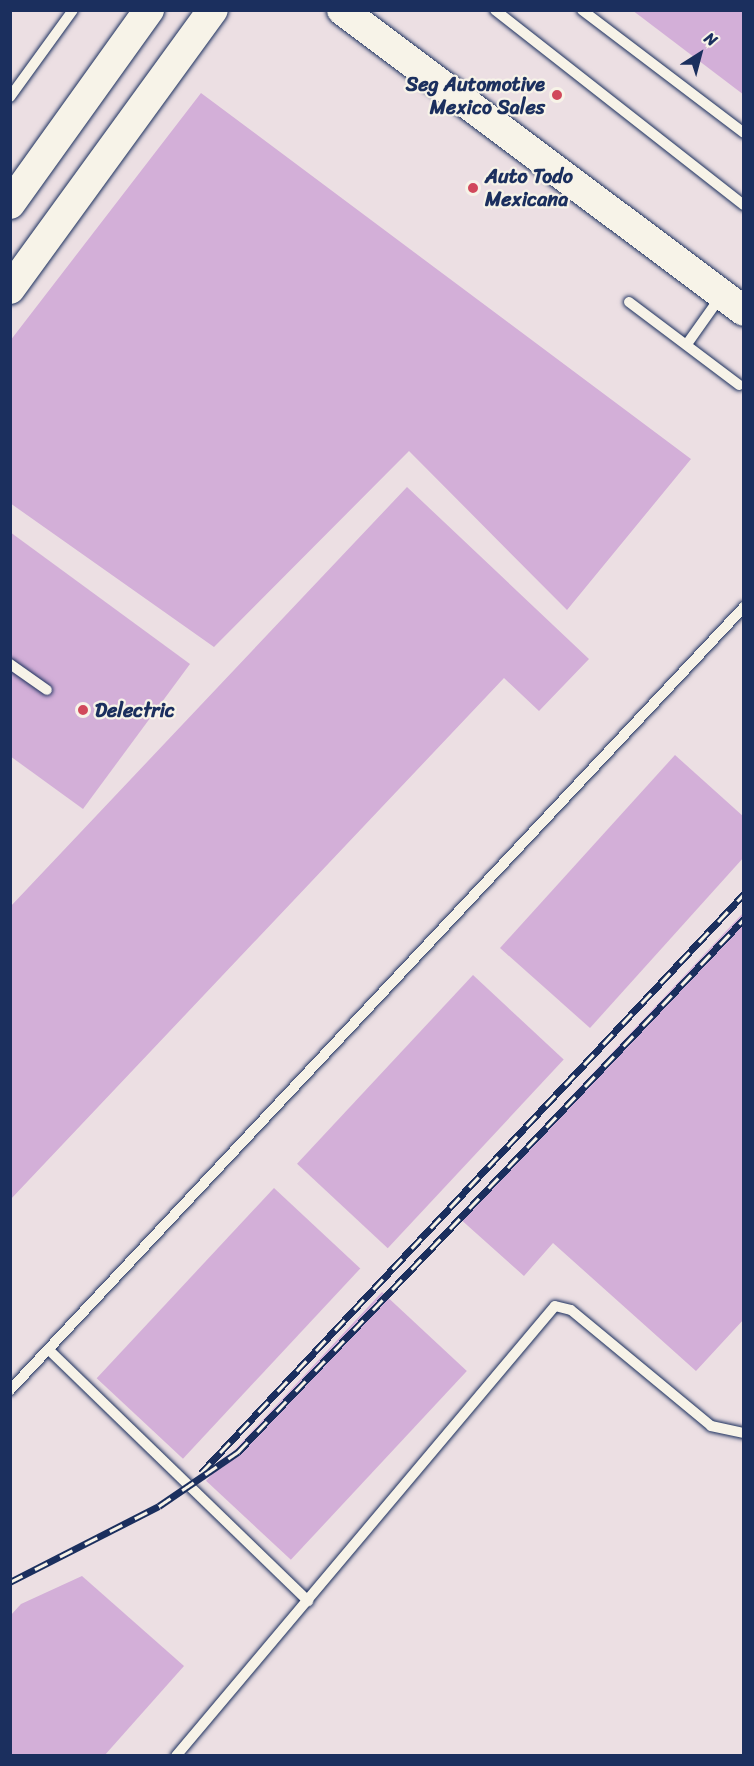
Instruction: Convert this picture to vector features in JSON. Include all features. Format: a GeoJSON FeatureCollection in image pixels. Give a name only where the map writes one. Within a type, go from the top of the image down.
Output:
{"type":"FeatureCollection","features":[{"type":"Feature","properties":{"kind":"main road"},"geometry":{"type":"LineString","coordinates":[[10,204],[149,10]]}},
{"type":"Feature","properties":{"kind":"main road"},"geometry":{"type":"LineString","coordinates":[[10,289],[213,10]]}},
{"type":"Feature","properties":{"kind":"main road"},"geometry":{"type":"LineString","coordinates":[[342,10],[733,304]]}},
{"type":"Feature","properties":{"kind":"lane"},"geometry":{"type":"LineString","coordinates":[[10,96],[73,10]]}},
{"type":"Feature","properties":{"kind":"lane"},"geometry":{"type":"LineString","coordinates":[[495,10],[744,205]]}},
{"type":"Feature","properties":{"kind":"lane"},"geometry":{"type":"LineString","coordinates":[[582,10],[744,133]]}},
{"type":"Feature","properties":{"kind":"lane"},"geometry":{"type":"LineString","coordinates":[[629,302],[739,385]]}},
{"type":"Feature","properties":{"kind":"lane"},"geometry":{"type":"LineString","coordinates":[[687,344],[733,304]]}},
{"type":"Feature","properties":{"kind":"lane"},"geometry":{"type":"LineString","coordinates":[[10,1390],[744,607]]}},
{"type":"Feature","properties":{"kind":"lane"},"geometry":{"type":"LineString","coordinates":[[10,664],[47,690]]}},
{"type":"Feature","properties":{"kind":"lane"},"geometry":{"type":"LineString","coordinates":[[176,1755],[308,1601],[546,1313],[558,1305],[571,1310],[711,1426],[744,1433]]}},
{"type":"Feature","properties":{"kind":"lane"},"geometry":{"type":"LineString","coordinates":[[49,1350],[308,1601]]}},
{"type":"Feature","properties":{"kind":"shaded area"},"geometry":{"type":"Polygon","coordinates":[[[11,11],[743,11],[743,1755],[11,1755],[11,11]]]}},
{"type":"Feature","properties":{"kind":"building"},"geometry":{"type":"Polygon","coordinates":[[[632,10],[744,10],[744,95],[632,10]]]}},
{"type":"Feature","properties":{"kind":"building"},"geometry":{"type":"Polygon","coordinates":[[[201,93],[691,459],[567,610],[409,451],[214,647],[10,503],[10,341],[201,93]]]}},
{"type":"Feature","properties":{"kind":"building"},"geometry":{"type":"Polygon","coordinates":[[[407,487],[589,659],[539,711],[504,678],[10,1200],[10,907],[407,487]]]}},
{"type":"Feature","properties":{"kind":"building","name":"Delectric"},"geometry":{"type":"Polygon","coordinates":[[[10,532],[190,664],[83,809],[10,756],[10,532]]]}},
{"type":"Feature","properties":{"kind":"building"},"geometry":{"type":"Polygon","coordinates":[[[675,755],[744,817],[744,857],[590,1028],[500,948],[675,755]]]}},
{"type":"Feature","properties":{"kind":"building"},"geometry":{"type":"Polygon","coordinates":[[[744,912],[744,1319],[696,1371],[553,1243],[524,1276],[458,1217],[744,912]]]}},
{"type":"Feature","properties":{"kind":"building"},"geometry":{"type":"Polygon","coordinates":[[[473,975],[564,1060],[388,1248],[297,1164],[473,975]]]}},
{"type":"Feature","properties":{"kind":"building"},"geometry":{"type":"Polygon","coordinates":[[[274,1188],[360,1268],[183,1459],[97,1378],[274,1188]]]}},
{"type":"Feature","properties":{"kind":"building"},"geometry":{"type":"Polygon","coordinates":[[[382,1292],[467,1371],[291,1560],[206,1481],[382,1292]]]}},
{"type":"Feature","properties":{"kind":"building"},"geometry":{"type":"Polygon","coordinates":[[[82,1576],[184,1666],[104,1756],[10,1756],[10,1616],[21,1604],[82,1576]]]}},
{"type":"Feature","properties":{"kind":"railway"},"geometry":{"type":"LineString","coordinates":[[201,1473],[744,894]]}},
{"type":"Feature","properties":{"kind":"railway"},"geometry":{"type":"LineString","coordinates":[[10,1582],[159,1506],[238,1452],[744,919]]}},
{"type":"Feature","properties":{"kind":"place","name":"Seg Automotive Mexico Sales"},"geometry":{"type":"Point","coordinates":[557,95]}},
{"type":"Feature","properties":{"kind":"place","name":"Auto Todo Mexicana"},"geometry":{"type":"Point","coordinates":[473,188]}},
{"type":"Feature","properties":{"kind":"place","name":"Delectric"},"geometry":{"type":"Point","coordinates":[83,710]}}]}
